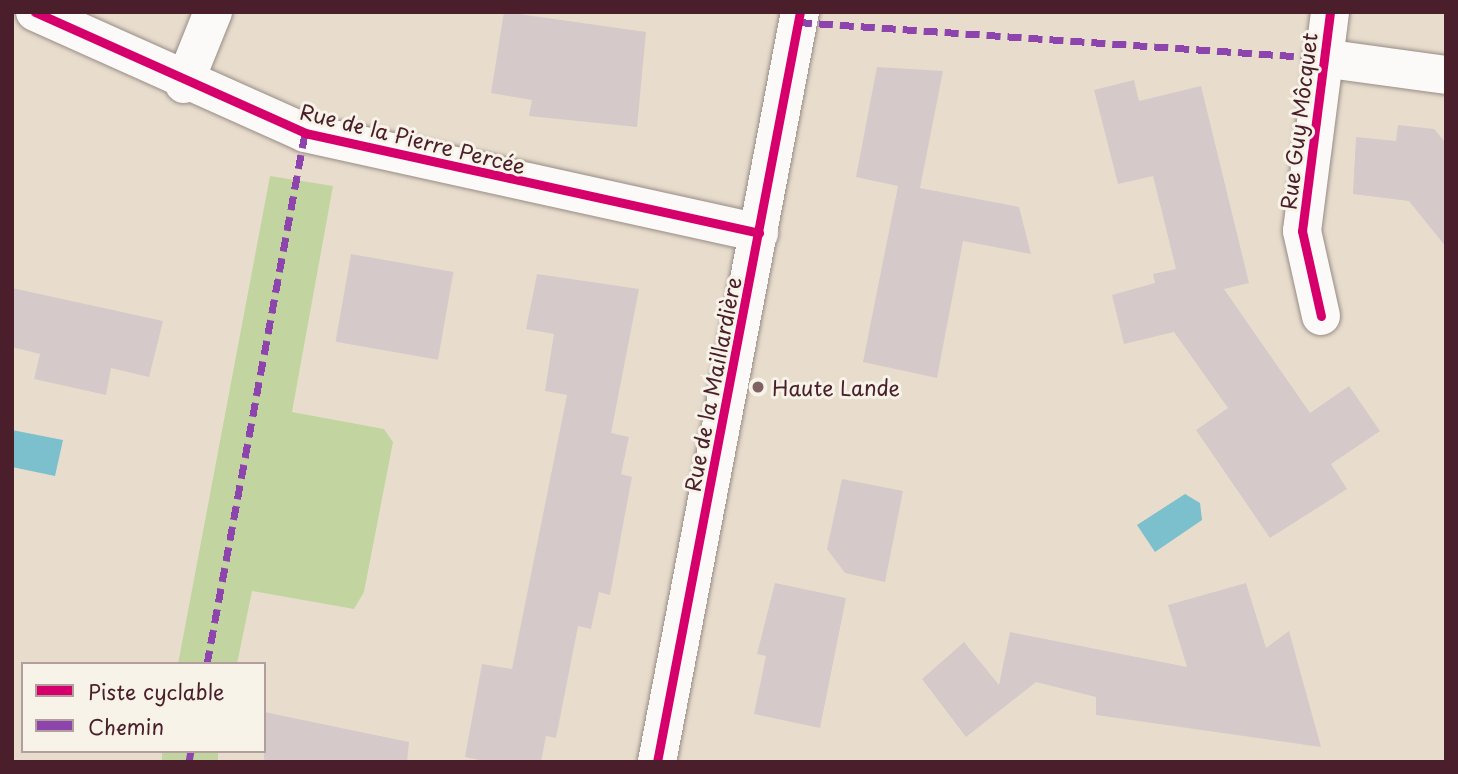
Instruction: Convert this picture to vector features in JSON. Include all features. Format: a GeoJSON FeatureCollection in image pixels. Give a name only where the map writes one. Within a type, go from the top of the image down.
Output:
{"type":"FeatureCollection","features":[{"type":"Feature","properties":{"kind":"street","name":"Rue de la Pierre Percée"},"geometry":{"type":"LineString","coordinates":[[35,12],[184,84],[305,133],[760,233]]}},
{"type":"Feature","properties":{"kind":"street"},"geometry":{"type":"LineString","coordinates":[[184,84],[212,12]]}},
{"type":"Feature","properties":{"kind":"street","name":"Rue de la Maillardière"},"geometry":{"type":"LineString","coordinates":[[657,762],[800,12]]}},
{"type":"Feature","properties":{"kind":"street","name":"Rue Guy Môcquet"},"geometry":{"type":"LineString","coordinates":[[1321,316],[1302,231],[1322,58],[1330,12]]}},
{"type":"Feature","properties":{"kind":"street"},"geometry":{"type":"LineString","coordinates":[[1322,58],[1446,75]]}},
{"type":"Feature","properties":{"kind":"green space"},"geometry":{"type":"Polygon","coordinates":[[[270,176],[333,186],[292,412],[384,429],[393,442],[364,592],[354,609],[252,591],[237,662],[178,662],[270,176]]]}},
{"type":"Feature","properties":{"kind":"green space"},"geometry":{"type":"Polygon","coordinates":[[[162,753],[218,753],[218,762],[162,762],[162,753]]]}},
{"type":"Feature","properties":{"kind":"water"},"geometry":{"type":"Polygon","coordinates":[[[12,430],[63,440],[55,476],[12,467],[12,430]]]}},
{"type":"Feature","properties":{"kind":"water"},"geometry":{"type":"Polygon","coordinates":[[[1185,494],[1200,503],[1202,520],[1155,552],[1137,525],[1185,494]]]}},
{"type":"Feature","properties":{"kind":"building"},"geometry":{"type":"Polygon","coordinates":[[[504,12],[646,32],[637,127],[529,116],[532,100],[491,93],[504,12]]]}},
{"type":"Feature","properties":{"kind":"building"},"geometry":{"type":"Polygon","coordinates":[[[877,67],[943,71],[920,188],[1019,207],[1031,254],[963,241],[937,378],[863,362],[898,186],[856,177],[877,67]]]}},
{"type":"Feature","properties":{"kind":"building"},"geometry":{"type":"Polygon","coordinates":[[[1134,80],[1139,101],[1201,86],[1249,283],[1224,289],[1310,413],[1349,386],[1380,431],[1331,464],[1347,489],[1270,538],[1196,430],[1228,408],[1174,332],[1124,344],[1112,295],[1155,283],[1153,274],[1176,269],[1153,176],[1118,184],[1094,90],[1134,80]]]}},
{"type":"Feature","properties":{"kind":"building"},"geometry":{"type":"Polygon","coordinates":[[[1398,125],[1434,129],[1446,143],[1446,247],[1409,201],[1353,194],[1356,137],[1396,141],[1398,125]]]}},
{"type":"Feature","properties":{"kind":"building"},"geometry":{"type":"Polygon","coordinates":[[[351,254],[453,272],[438,360],[336,342],[351,254]]]}},
{"type":"Feature","properties":{"kind":"building"},"geometry":{"type":"Polygon","coordinates":[[[537,274],[639,289],[611,433],[629,437],[621,474],[632,477],[610,595],[599,592],[591,629],[578,626],[556,738],[546,736],[541,762],[489,762],[465,757],[482,664],[512,669],[567,395],[545,391],[554,334],[526,329],[537,274]]]}},
{"type":"Feature","properties":{"kind":"building"},"geometry":{"type":"Polygon","coordinates":[[[12,288],[163,321],[149,377],[111,368],[106,395],[34,379],[40,354],[12,347],[12,288]]]}},
{"type":"Feature","properties":{"kind":"building"},"geometry":{"type":"Polygon","coordinates":[[[842,479],[903,491],[885,582],[845,573],[827,549],[842,479]]]}},
{"type":"Feature","properties":{"kind":"building"},"geometry":{"type":"Polygon","coordinates":[[[775,583],[846,598],[820,728],[754,714],[766,656],[757,654],[775,583]]]}},
{"type":"Feature","properties":{"kind":"building"},"geometry":{"type":"Polygon","coordinates":[[[1246,583],[1266,648],[1289,631],[1321,747],[1096,715],[1096,697],[1036,682],[966,737],[922,679],[964,642],[999,685],[1010,632],[1187,667],[1168,605],[1246,583]]]}},
{"type":"Feature","properties":{"kind":"building"},"geometry":{"type":"Polygon","coordinates":[[[266,712],[409,742],[407,762],[264,762],[266,712]]]}},
{"type":"Feature","properties":{"kind":"marked path"},"geometry":{"type":"LineString","coordinates":[[798,22],[1322,58]]}},
{"type":"Feature","properties":{"kind":"marked path"},"geometry":{"type":"LineString","coordinates":[[207,662],[305,133]]}},
{"type":"Feature","properties":{"kind":"marked path"},"geometry":{"type":"LineString","coordinates":[[189,762],[191,753]]}},
{"type":"Feature","properties":{"kind":"cycle path"},"geometry":{"type":"LineString","coordinates":[[35,12],[305,133],[759,233]]}},
{"type":"Feature","properties":{"kind":"cycle path"},"geometry":{"type":"LineString","coordinates":[[657,762],[800,12]]}},
{"type":"Feature","properties":{"kind":"cycle path"},"geometry":{"type":"LineString","coordinates":[[1321,316],[1302,231],[1330,12]]}},
{"type":"Feature","properties":{"kind":"place","name":"Haute Lande"},"geometry":{"type":"Point","coordinates":[758,387]}}]}
